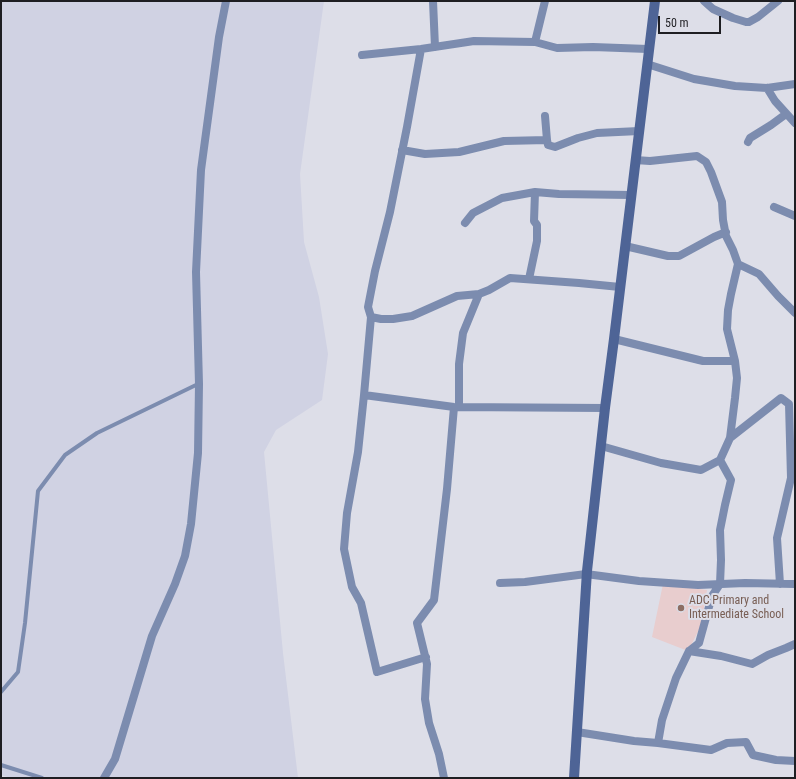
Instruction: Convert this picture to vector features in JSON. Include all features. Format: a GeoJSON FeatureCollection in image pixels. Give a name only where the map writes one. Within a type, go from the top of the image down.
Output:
{"type":"FeatureCollection","features":[{"type":"Feature","properties":{"kind":"main road"},"geometry":{"type":"LineString","coordinates":[[574,778],[586,574],[654,1]]}},
{"type":"Feature","properties":{"kind":"street"},"geometry":{"type":"LineString","coordinates":[[104,778],[114,759],[152,636],[175,584],[185,556],[191,524],[198,453],[199,384],[196,272],[201,170],[219,37],[226,1]]}},
{"type":"Feature","properties":{"kind":"street"},"geometry":{"type":"LineString","coordinates":[[433,1],[435,47]]}},
{"type":"Feature","properties":{"kind":"street"},"geometry":{"type":"LineString","coordinates":[[535,42],[545,1]]}},
{"type":"Feature","properties":{"kind":"street"},"geometry":{"type":"LineString","coordinates":[[704,1],[713,9],[746,22],[758,18],[778,1]]}},
{"type":"Feature","properties":{"kind":"street"},"geometry":{"type":"LineString","coordinates":[[362,56],[474,42],[535,42],[556,48],[593,47],[648,49]]}},
{"type":"Feature","properties":{"kind":"street"},"geometry":{"type":"LineString","coordinates":[[421,49],[390,212],[375,271],[368,307],[371,317],[364,395],[358,452],[347,514],[344,549],[352,587],[361,603],[377,672],[426,657]]}},
{"type":"Feature","properties":{"kind":"street"},"geometry":{"type":"LineString","coordinates":[[647,64],[694,80],[735,86],[767,88],[795,84]]}},
{"type":"Feature","properties":{"kind":"street"},"geometry":{"type":"LineString","coordinates":[[767,88],[775,101],[795,123]]}},
{"type":"Feature","properties":{"kind":"street"},"geometry":{"type":"LineString","coordinates":[[748,142],[750,138],[771,126],[786,114]]}},
{"type":"Feature","properties":{"kind":"street"},"geometry":{"type":"LineString","coordinates":[[545,116],[548,145],[555,147],[578,138],[597,133],[639,131]]}},
{"type":"Feature","properties":{"kind":"street"},"geometry":{"type":"LineString","coordinates":[[402,150],[425,154],[459,152],[504,141],[547,140]]}},
{"type":"Feature","properties":{"kind":"street"},"geometry":{"type":"LineString","coordinates":[[601,446],[661,463],[701,470],[720,460],[730,438],[737,378],[727,328],[728,310],[738,264],[726,236],[722,202],[706,162],[698,156],[650,161],[635,160]]}},
{"type":"Feature","properties":{"kind":"street"},"geometry":{"type":"LineString","coordinates":[[465,223],[473,213],[502,198],[535,192],[631,195]]}},
{"type":"Feature","properties":{"kind":"street"},"geometry":{"type":"LineString","coordinates":[[529,279],[537,241],[537,225],[534,221],[535,192]]}},
{"type":"Feature","properties":{"kind":"street"},"geometry":{"type":"LineString","coordinates":[[774,207],[795,216]]}},
{"type":"Feature","properties":{"kind":"street"},"geometry":{"type":"LineString","coordinates":[[625,246],[668,256],[679,256],[726,232]]}},
{"type":"Feature","properties":{"kind":"street"},"geometry":{"type":"LineString","coordinates":[[738,264],[759,274],[795,313]]}},
{"type":"Feature","properties":{"kind":"street"},"geometry":{"type":"LineString","coordinates":[[371,317],[393,319],[412,316],[457,296],[479,294],[510,278],[620,287]]}},
{"type":"Feature","properties":{"kind":"street"},"geometry":{"type":"LineString","coordinates":[[444,778],[439,754],[429,723],[425,699],[427,664],[417,623],[434,600],[457,407],[459,364],[463,333],[479,294]]}},
{"type":"Feature","properties":{"kind":"street"},"geometry":{"type":"LineString","coordinates":[[614,340],[702,361],[734,361]]}},
{"type":"Feature","properties":{"kind":"street"},"geometry":{"type":"LineString","coordinates":[[364,395],[457,407],[605,408]]}},
{"type":"Feature","properties":{"kind":"street"},"geometry":{"type":"LineString","coordinates":[[730,438],[781,398],[789,404],[791,478],[777,538],[780,584]]}},
{"type":"Feature","properties":{"kind":"street"},"geometry":{"type":"LineString","coordinates":[[658,743],[662,720],[676,678],[689,651],[699,643],[712,596],[720,584],[720,530],[732,480],[720,460]]}},
{"type":"Feature","properties":{"kind":"street"},"geometry":{"type":"LineString","coordinates":[[500,583],[525,582],[586,574],[638,581],[676,584],[795,584]]}},
{"type":"Feature","properties":{"kind":"street"},"geometry":{"type":"LineString","coordinates":[[689,651],[721,656],[752,664],[768,655],[795,644]]}},
{"type":"Feature","properties":{"kind":"street"},"geometry":{"type":"LineString","coordinates":[[576,732],[634,741],[711,750],[727,743],[746,742],[754,755],[776,760],[795,760]]}},
{"type":"Feature","properties":{"kind":"lane"},"geometry":{"type":"LineString","coordinates":[[1,692],[18,672],[25,623],[38,491],[65,455],[97,433],[199,384]]}},
{"type":"Feature","properties":{"kind":"lane"},"geometry":{"type":"LineString","coordinates":[[1,765],[42,778]]}},
{"type":"Feature","properties":{"kind":"shaded area"},"geometry":{"type":"Polygon","coordinates":[[[1,1],[324,1],[300,174],[304,242],[319,297],[328,354],[322,400],[276,430],[264,452],[283,653],[298,778],[11,778],[1,775],[1,1]]]}},
{"type":"Feature","properties":{"kind":"shaded area","name":"ADC Primary and Intermediate School"},"geometry":{"type":"Polygon","coordinates":[[[663,584],[707,590],[701,626],[688,651],[652,637],[663,584]]]}},
{"type":"Feature","properties":{"kind":"place","name":"ADC Primary and Intermediate School"},"geometry":{"type":"Point","coordinates":[681,608]}}]}
